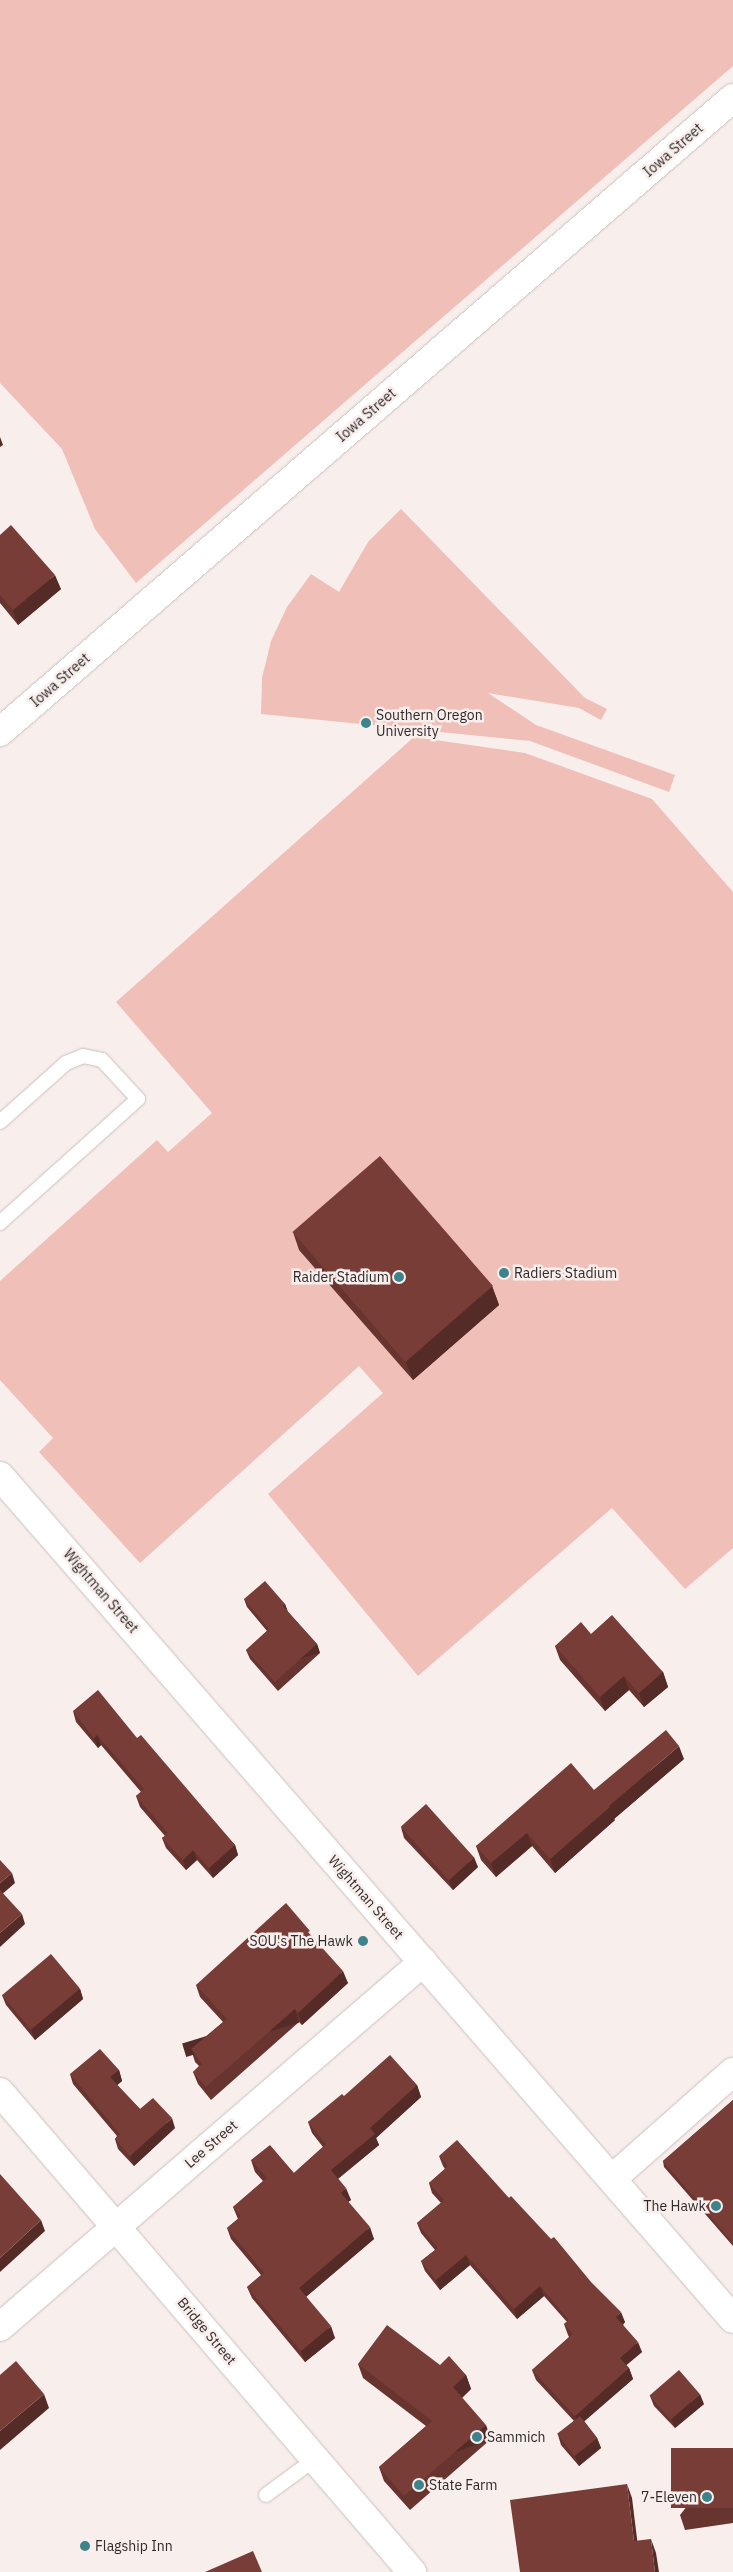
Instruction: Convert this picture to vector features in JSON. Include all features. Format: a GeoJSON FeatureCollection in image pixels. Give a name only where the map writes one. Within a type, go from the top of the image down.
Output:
{"type":"FeatureCollection","features":[{"type":"Feature","properties":{"kind":"street","name":"Iowa Street"},"geometry":{"type":"LineString","coordinates":[[0,732],[733,98]]}},
{"type":"Feature","properties":{"kind":"street","name":"Wightman Street"},"geometry":{"type":"LineString","coordinates":[[0,1476],[733,2318]]}},
{"type":"Feature","properties":{"kind":"street","name":"Lee Street"},"geometry":{"type":"LineString","coordinates":[[0,2327],[423,1962]]}},
{"type":"Feature","properties":{"kind":"street"},"geometry":{"type":"LineString","coordinates":[[613,2178],[733,2072]]}},
{"type":"Feature","properties":{"kind":"street","name":"Bridge Street"},"geometry":{"type":"LineString","coordinates":[[0,2092],[117,2226],[412,2572]]}},
{"type":"Feature","properties":{"kind":"lane"},"geometry":{"type":"LineString","coordinates":[[0,1122],[66,1063],[83,1056],[102,1060],[138,1099],[0,1222]]}},
{"type":"Feature","properties":{"kind":"lane"},"geometry":{"type":"LineString","coordinates":[[266,2495],[315,2459]]}},
{"type":"Feature","properties":{"kind":"shaded area"},"geometry":{"type":"Polygon","coordinates":[[[0,0],[733,0],[733,66],[136,583],[95,529],[62,449],[0,383],[0,0]]]}},
{"type":"Feature","properties":{"kind":"shaded area"},"geometry":{"type":"Polygon","coordinates":[[[401,509],[585,698],[607,709],[601,720],[579,708],[488,693],[536,725],[675,775],[669,792],[530,741],[261,714],[262,678],[271,641],[287,607],[311,574],[339,592],[368,542],[401,509]]]}},
{"type":"Feature","properties":{"kind":"shaded area","name":"Radiers Stadium"},"geometry":{"type":"Polygon","coordinates":[[[414,737],[525,753],[652,799],[733,892],[733,1548],[685,1589],[612,1508],[418,1676],[268,1494],[383,1393],[359,1366],[140,1563],[39,1452],[53,1438],[0,1380],[0,1281],[157,1140],[168,1152],[212,1113],[116,1002],[414,737]]]}},
{"type":"Feature","properties":{"kind":"building"},"geometry":{"type":"Polygon","coordinates":[[[11,525],[55,575],[13,610],[0,595],[0,535],[11,525]]]}},
{"type":"Feature","properties":{"kind":"building","name":"Raider Stadium"},"geometry":{"type":"Polygon","coordinates":[[[380,1156],[493,1286],[405,1362],[292,1232],[380,1156]]]}},
{"type":"Feature","properties":{"kind":"building"},"geometry":{"type":"Polygon","coordinates":[[[265,1581],[285,1604],[283,1606],[317,1644],[275,1682],[246,1650],[269,1629],[244,1599],[265,1581]]]}},
{"type":"Feature","properties":{"kind":"building"},"geometry":{"type":"Polygon","coordinates":[[[612,1615],[663,1672],[639,1693],[624,1676],[600,1697],[555,1646],[581,1622],[591,1634],[612,1615]]]}},
{"type":"Feature","properties":{"kind":"building"},"geometry":{"type":"Polygon","coordinates":[[[98,1690],[137,1738],[141,1735],[235,1845],[209,1868],[193,1850],[183,1860],[162,1838],[168,1833],[136,1796],[144,1789],[97,1735],[94,1738],[73,1711],[98,1690]]]}},
{"type":"Feature","properties":{"kind":"building"},"geometry":{"type":"Polygon","coordinates":[[[666,1730],[679,1746],[550,1859],[527,1833],[491,1863],[476,1846],[571,1763],[594,1790],[666,1730]]]}},
{"type":"Feature","properties":{"kind":"building"},"geometry":{"type":"Polygon","coordinates":[[[426,1804],[474,1858],[449,1880],[401,1827],[426,1804]]]}},
{"type":"Feature","properties":{"kind":"building"},"geometry":{"type":"Polygon","coordinates":[[[0,1860],[12,1873],[0,1883],[0,1860]]]}},
{"type":"Feature","properties":{"kind":"building"},"geometry":{"type":"Polygon","coordinates":[[[0,1890],[22,1914],[0,1933],[0,1890]]]}},
{"type":"Feature","properties":{"kind":"building"},"geometry":{"type":"Polygon","coordinates":[[[286,1903],[310,1931],[308,1932],[343,1971],[298,2013],[295,2009],[206,2087],[193,2072],[202,2064],[191,2049],[227,2019],[196,1985],[286,1903]]]}},
{"type":"Feature","properties":{"kind":"building"},"geometry":{"type":"Polygon","coordinates":[[[51,1954],[80,1988],[31,2030],[2,1995],[51,1954]]]}},
{"type":"Feature","properties":{"kind":"building"},"geometry":{"type":"Polygon","coordinates":[[[100,2049],[119,2070],[110,2077],[140,2109],[153,2098],[172,2118],[130,2156],[115,2139],[120,2134],[70,2074],[100,2049]]]}},
{"type":"Feature","properties":{"kind":"building"},"geometry":{"type":"Polygon","coordinates":[[[390,2055],[417,2085],[370,2128],[375,2134],[331,2170],[346,2188],[341,2193],[370,2227],[299,2288],[331,2326],[301,2351],[247,2287],[264,2273],[227,2228],[241,2216],[233,2207],[267,2178],[251,2160],[270,2145],[294,2173],[326,2144],[308,2122],[342,2094],[344,2096],[390,2055]]]}},
{"type":"Feature","properties":{"kind":"building","name":"The Hawk"},"geometry":{"type":"Polygon","coordinates":[[[733,2100],[733,2243],[663,2161],[733,2100]]]}},
{"type":"Feature","properties":{"kind":"building"},"geometry":{"type":"Polygon","coordinates":[[[457,2140],[509,2198],[511,2196],[551,2239],[554,2237],[591,2282],[621,2312],[616,2317],[638,2342],[620,2358],[629,2368],[575,2416],[532,2370],[573,2334],[564,2324],[569,2320],[540,2286],[514,2309],[466,2255],[436,2280],[421,2261],[438,2248],[417,2223],[444,2200],[429,2183],[448,2166],[439,2156],[457,2140]]]}},
{"type":"Feature","properties":{"kind":"building"},"geometry":{"type":"Polygon","coordinates":[[[0,2174],[41,2220],[0,2258],[0,2174]]]}},
{"type":"Feature","properties":{"kind":"building"},"geometry":{"type":"Polygon","coordinates":[[[387,2325],[440,2365],[449,2356],[466,2375],[453,2387],[486,2425],[404,2496],[379,2467],[432,2421],[358,2364],[387,2325]]]}},
{"type":"Feature","properties":{"kind":"building"},"geometry":{"type":"Polygon","coordinates":[[[16,2361],[44,2394],[0,2431],[0,2375],[16,2361]]]}},
{"type":"Feature","properties":{"kind":"building"},"geometry":{"type":"Polygon","coordinates":[[[679,2370],[700,2394],[671,2420],[650,2396],[679,2370]]]}},
{"type":"Feature","properties":{"kind":"building"},"geometry":{"type":"Polygon","coordinates":[[[580,2416],[597,2438],[574,2456],[557,2434],[580,2416]]]}},
{"type":"Feature","properties":{"kind":"building"},"geometry":{"type":"Polygon","coordinates":[[[671,2448],[733,2448],[733,2508],[671,2508],[671,2448]]]}},
{"type":"Feature","properties":{"kind":"building"},"geometry":{"type":"Polygon","coordinates":[[[627,2484],[634,2541],[651,2539],[655,2572],[520,2572],[510,2500],[627,2484]]]}},
{"type":"Feature","properties":{"kind":"building"},"geometry":{"type":"Polygon","coordinates":[[[253,2551],[262,2572],[205,2572],[253,2551]]]}},
{"type":"Feature","properties":{"kind":"place","name":"Southern Oregon University"},"geometry":{"type":"Point","coordinates":[366,723]}},
{"type":"Feature","properties":{"kind":"place","name":"Radiers Stadium"},"geometry":{"type":"Point","coordinates":[504,1273]}},
{"type":"Feature","properties":{"kind":"place","name":"Raider Stadium"},"geometry":{"type":"Point","coordinates":[399,1277]}},
{"type":"Feature","properties":{"kind":"place","name":"SOU's The Hawk"},"geometry":{"type":"Point","coordinates":[363,1941]}},
{"type":"Feature","properties":{"kind":"place","name":"The Hawk"},"geometry":{"type":"Point","coordinates":[716,2206]}},
{"type":"Feature","properties":{"kind":"place","name":"Sammich"},"geometry":{"type":"Point","coordinates":[477,2437]}},
{"type":"Feature","properties":{"kind":"place","name":"State Farm"},"geometry":{"type":"Point","coordinates":[419,2485]}},
{"type":"Feature","properties":{"kind":"place","name":"7-Eleven"},"geometry":{"type":"Point","coordinates":[707,2497]}},
{"type":"Feature","properties":{"kind":"place","name":"Flagship Inn"},"geometry":{"type":"Point","coordinates":[85,2546]}}]}
